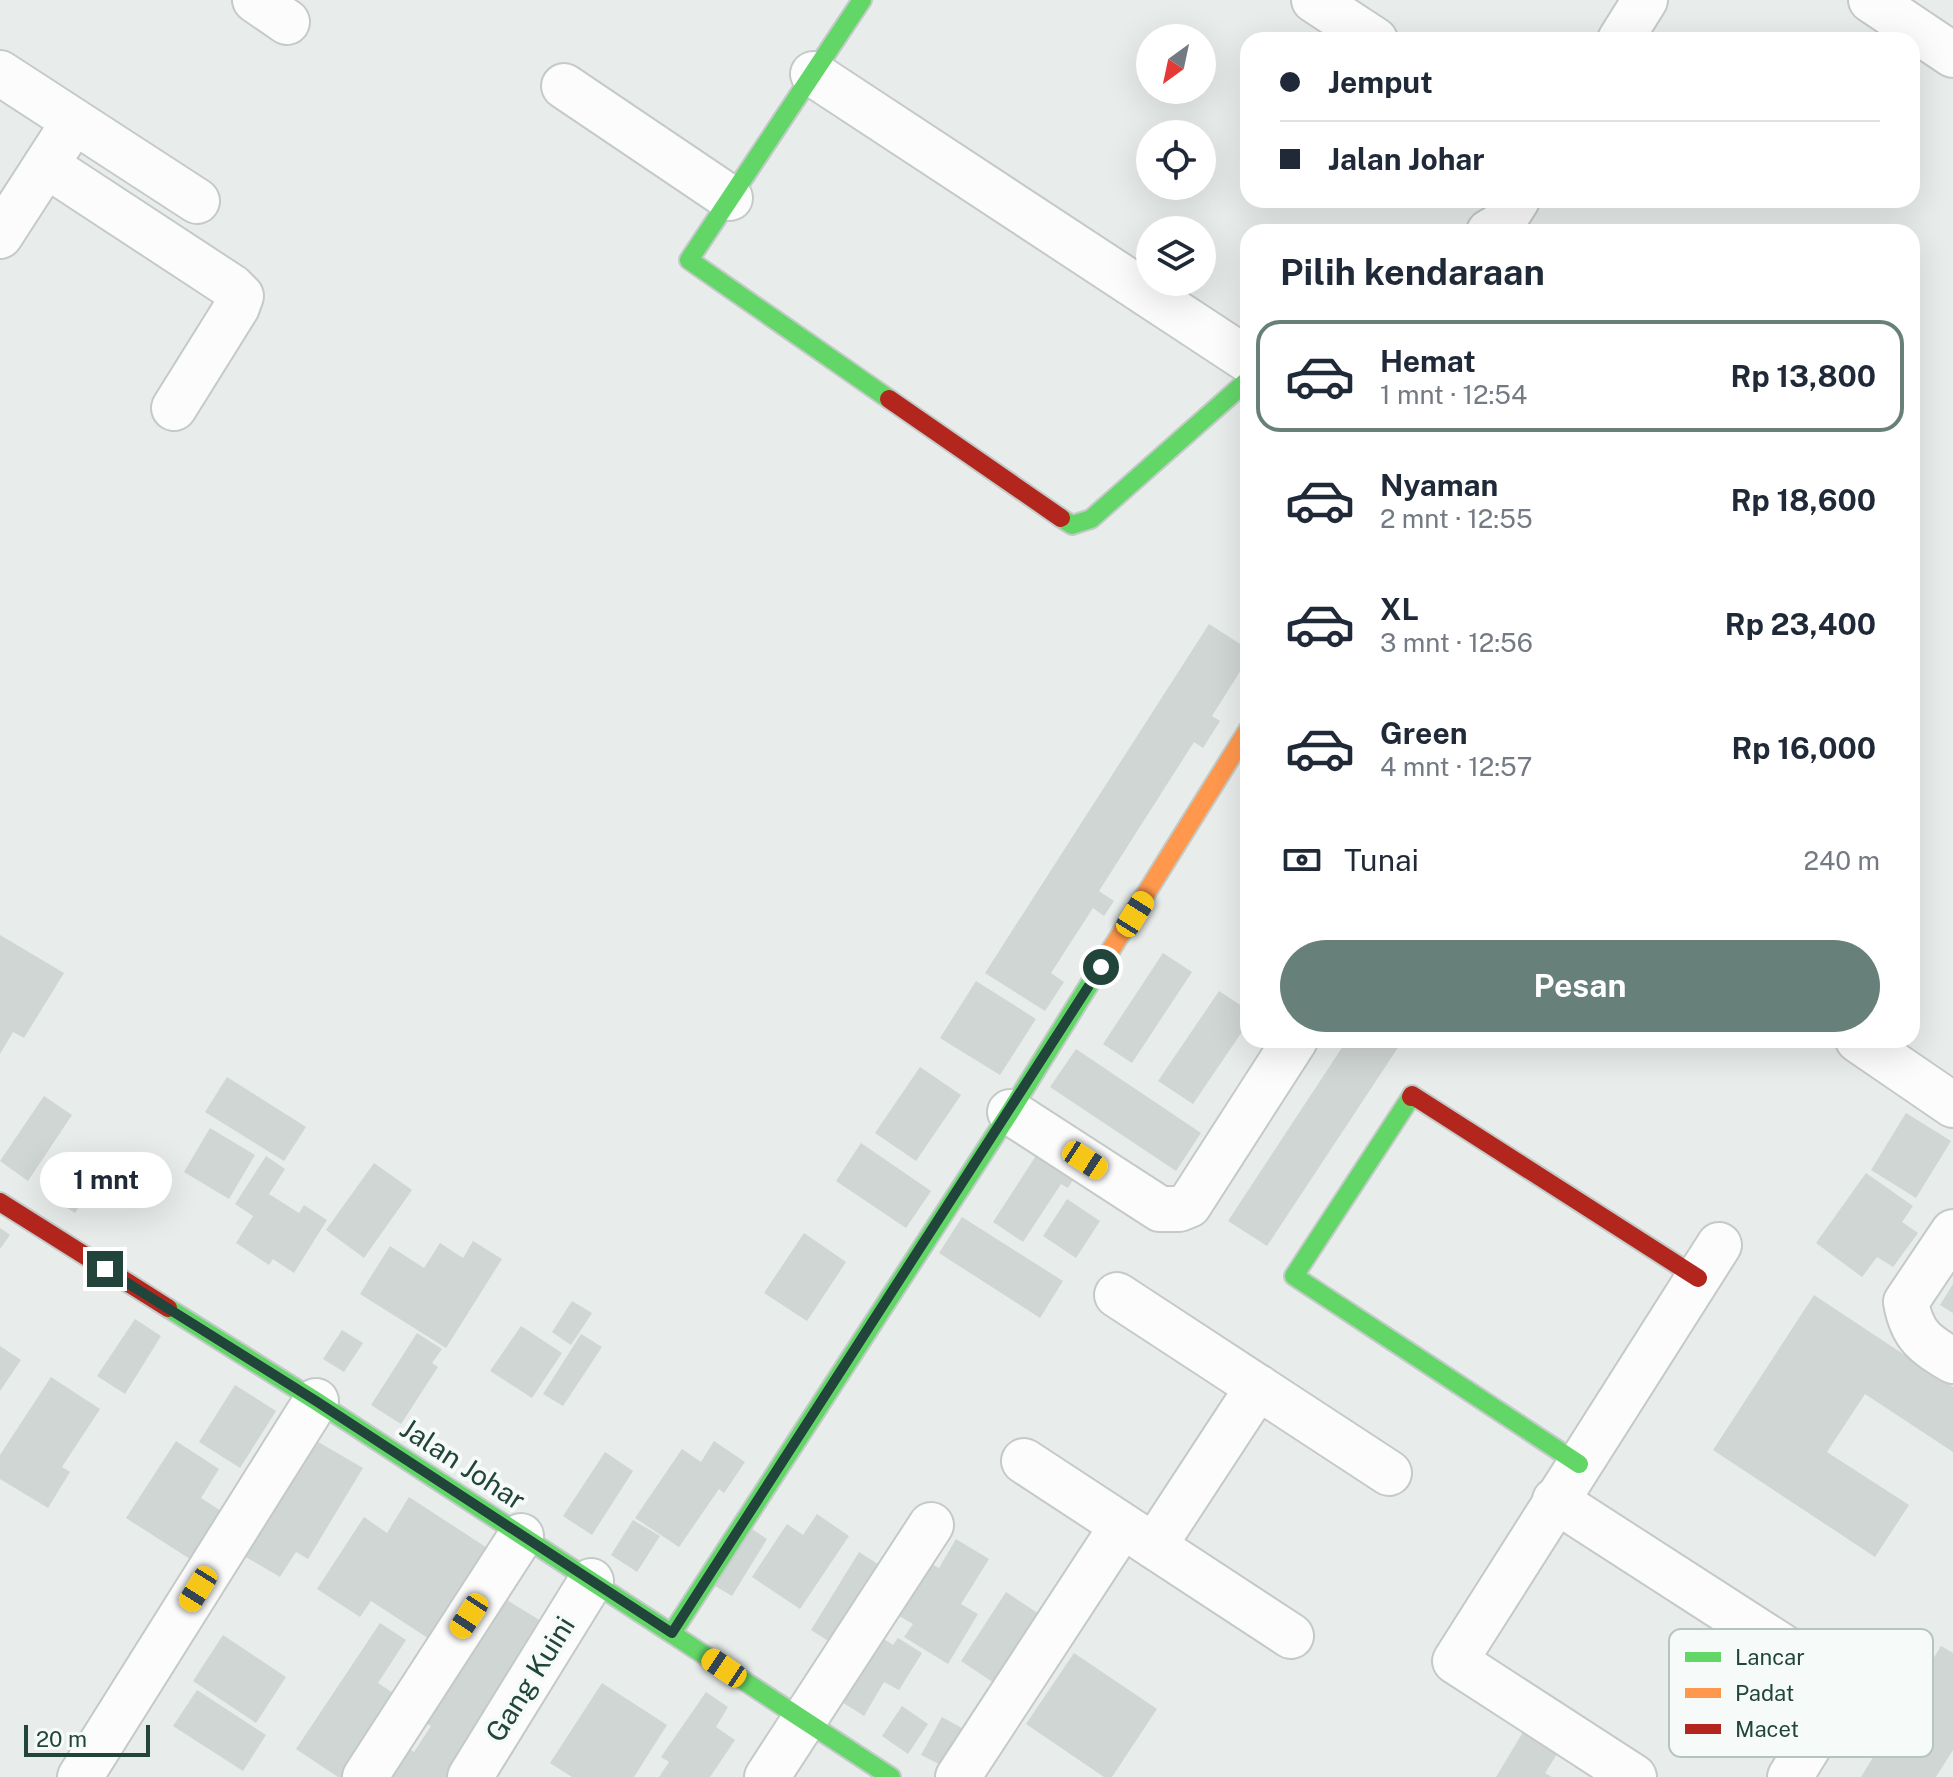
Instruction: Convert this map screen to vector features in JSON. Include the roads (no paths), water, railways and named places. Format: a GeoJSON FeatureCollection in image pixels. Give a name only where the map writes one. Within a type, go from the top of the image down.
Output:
{"type":"FeatureCollection","features":[{"type":"Feature","properties":{"kind":"street"},"geometry":{"type":"LineString","coordinates":[[862,0],[689,260],[1072,525],[1091,519],[1240,387]]}},
{"type":"Feature","properties":{"kind":"street"},"geometry":{"type":"LineString","coordinates":[[1314,0],[1363,32]]}},
{"type":"Feature","properties":{"kind":"street"},"geometry":{"type":"LineString","coordinates":[[1625,32],[1645,0]]}},
{"type":"Feature","properties":{"kind":"street"},"geometry":{"type":"LineString","coordinates":[[1871,0],[1919,32]]}},
{"type":"Feature","properties":{"kind":"street"},"geometry":{"type":"LineString","coordinates":[[1920,33],[1953,55]]}},
{"type":"Feature","properties":{"kind":"street"},"geometry":{"type":"LineString","coordinates":[[0,73],[197,201]]}},
{"type":"Feature","properties":{"kind":"street"},"geometry":{"type":"LineString","coordinates":[[813,74],[1240,355]]}},
{"type":"Feature","properties":{"kind":"street"},"geometry":{"type":"LineString","coordinates":[[564,86],[730,198]]}},
{"type":"Feature","properties":{"kind":"street"},"geometry":{"type":"LineString","coordinates":[[0,236],[75,121]]}},
{"type":"Feature","properties":{"kind":"street"},"geometry":{"type":"LineString","coordinates":[[46,165],[232,287],[241,296],[174,408]]}},
{"type":"Feature","properties":{"kind":"street"},"geometry":{"type":"LineString","coordinates":[[672,1633],[1010,1112],[1240,743]]}},
{"type":"Feature","properties":{"kind":"street"},"geometry":{"type":"LineString","coordinates":[[1010,1112],[1160,1209],[1179,1209],[1189,1205],[1290,1048]]}},
{"type":"Feature","properties":{"kind":"street"},"geometry":{"type":"LineString","coordinates":[[1870,1048],[1953,1105]]}},
{"type":"Feature","properties":{"kind":"street"},"geometry":{"type":"LineString","coordinates":[[1579,1464],[1294,1276],[1412,1095],[1708,1262],[1455,1661],[1616,1772]]}},
{"type":"Feature","properties":{"kind":"street","name":"Jalan Johar"},"geometry":{"type":"LineString","coordinates":[[0,1202],[316,1401],[891,1777]]}},
{"type":"Feature","properties":{"kind":"street"},"geometry":{"type":"LineString","coordinates":[[1953,1232],[1906,1302],[1912,1328],[1922,1340],[1953,1361]]}},
{"type":"Feature","properties":{"kind":"street"},"geometry":{"type":"LineString","coordinates":[[1117,1295],[1389,1473]]}},
{"type":"Feature","properties":{"kind":"street"},"geometry":{"type":"LineString","coordinates":[[958,1777],[1138,1536],[1258,1387]]}},
{"type":"Feature","properties":{"kind":"street"},"geometry":{"type":"LineString","coordinates":[[80,1777],[316,1401]]}},
{"type":"Feature","properties":{"kind":"street"},"geometry":{"type":"LineString","coordinates":[[1024,1461],[1291,1636]]}},
{"type":"Feature","properties":{"kind":"street"},"geometry":{"type":"LineString","coordinates":[[1555,1500],[1755,1629]]}},
{"type":"Feature","properties":{"kind":"street"},"geometry":{"type":"LineString","coordinates":[[767,1777],[931,1525]]}},
{"type":"Feature","properties":{"kind":"street"},"geometry":{"type":"LineString","coordinates":[[365,1777],[521,1536]]}},
{"type":"Feature","properties":{"kind":"street","name":"Gang Kuini"},"geometry":{"type":"LineString","coordinates":[[470,1777],[591,1581]]}},
{"type":"Feature","properties":{"kind":"street"},"geometry":{"type":"LineString","coordinates":[[1790,1777],[1802,1757]]}}]}
